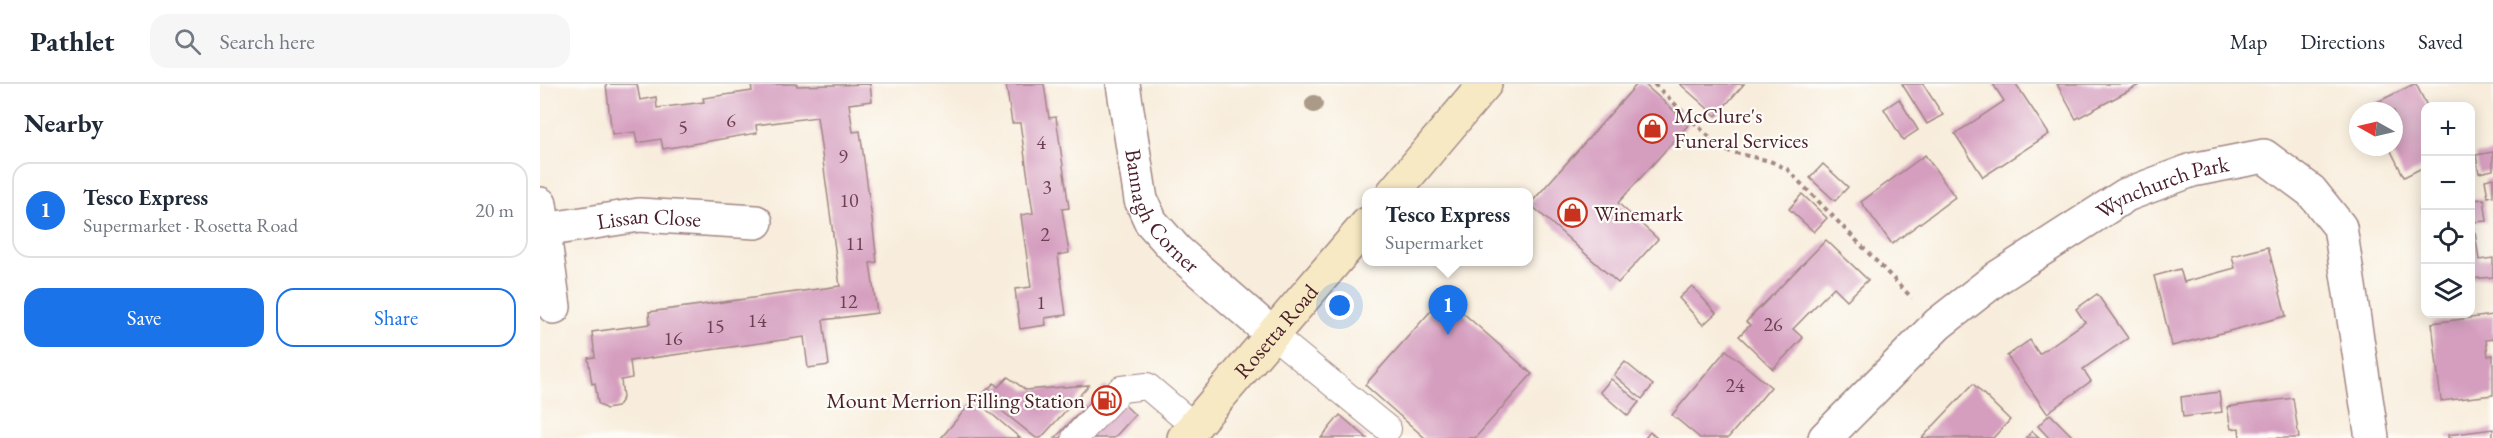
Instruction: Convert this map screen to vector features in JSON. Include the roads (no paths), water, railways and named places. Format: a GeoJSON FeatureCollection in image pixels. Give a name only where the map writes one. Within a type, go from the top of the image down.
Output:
{"type":"FeatureCollection","features":[{"type":"Feature","properties":{"kind":"street","name":"Bannagh Corner"},"geometry":{"type":"LineString","coordinates":[[1123,84],[1141,200],[1151,222],[1177,251],[1273,335]]}},
{"type":"Feature","properties":{"kind":"street"},"geometry":{"type":"LineString","coordinates":[[1397,188],[1485,84]]}},
{"type":"Feature","properties":{"kind":"street","name":"Wynchurch Park"},"geometry":{"type":"LineString","coordinates":[[1825,438],[1938,324],[1997,278],[2126,195],[2192,170],[2264,156],[2311,191],[2340,227],[2372,438]]}},
{"type":"Feature","properties":{"kind":"street","name":"Lissan Close"},"geometry":{"type":"LineString","coordinates":[[554,307],[542,217],[639,215],[756,222]]}},
{"type":"Feature","properties":{"kind":"street","name":"Rosetta Road"},"geometry":{"type":"LineString","coordinates":[[1189,432],[1362,230]]}},
{"type":"Feature","properties":{"kind":"lane"},"geometry":{"type":"LineString","coordinates":[[1273,335],[1388,429]]}},
{"type":"Feature","properties":{"kind":"lane"},"geometry":{"type":"LineString","coordinates":[[1075,438],[1121,389],[1147,386],[1189,432]]}},
{"type":"Feature","properties":{"kind":"place","name":"McClure's Funeral Services"},"geometry":{"type":"Point","coordinates":[1653,128]}},
{"type":"Feature","properties":{"kind":"place","name":"Winemark"},"geometry":{"type":"Point","coordinates":[1573,213]}},
{"type":"Feature","properties":{"kind":"place","name":"Tesco Express"},"geometry":{"type":"Point","coordinates":[1448,335]}},
{"type":"Feature","properties":{"kind":"place","name":"Mount Merrion Filling Station"},"geometry":{"type":"Point","coordinates":[1106,400]}}]}
